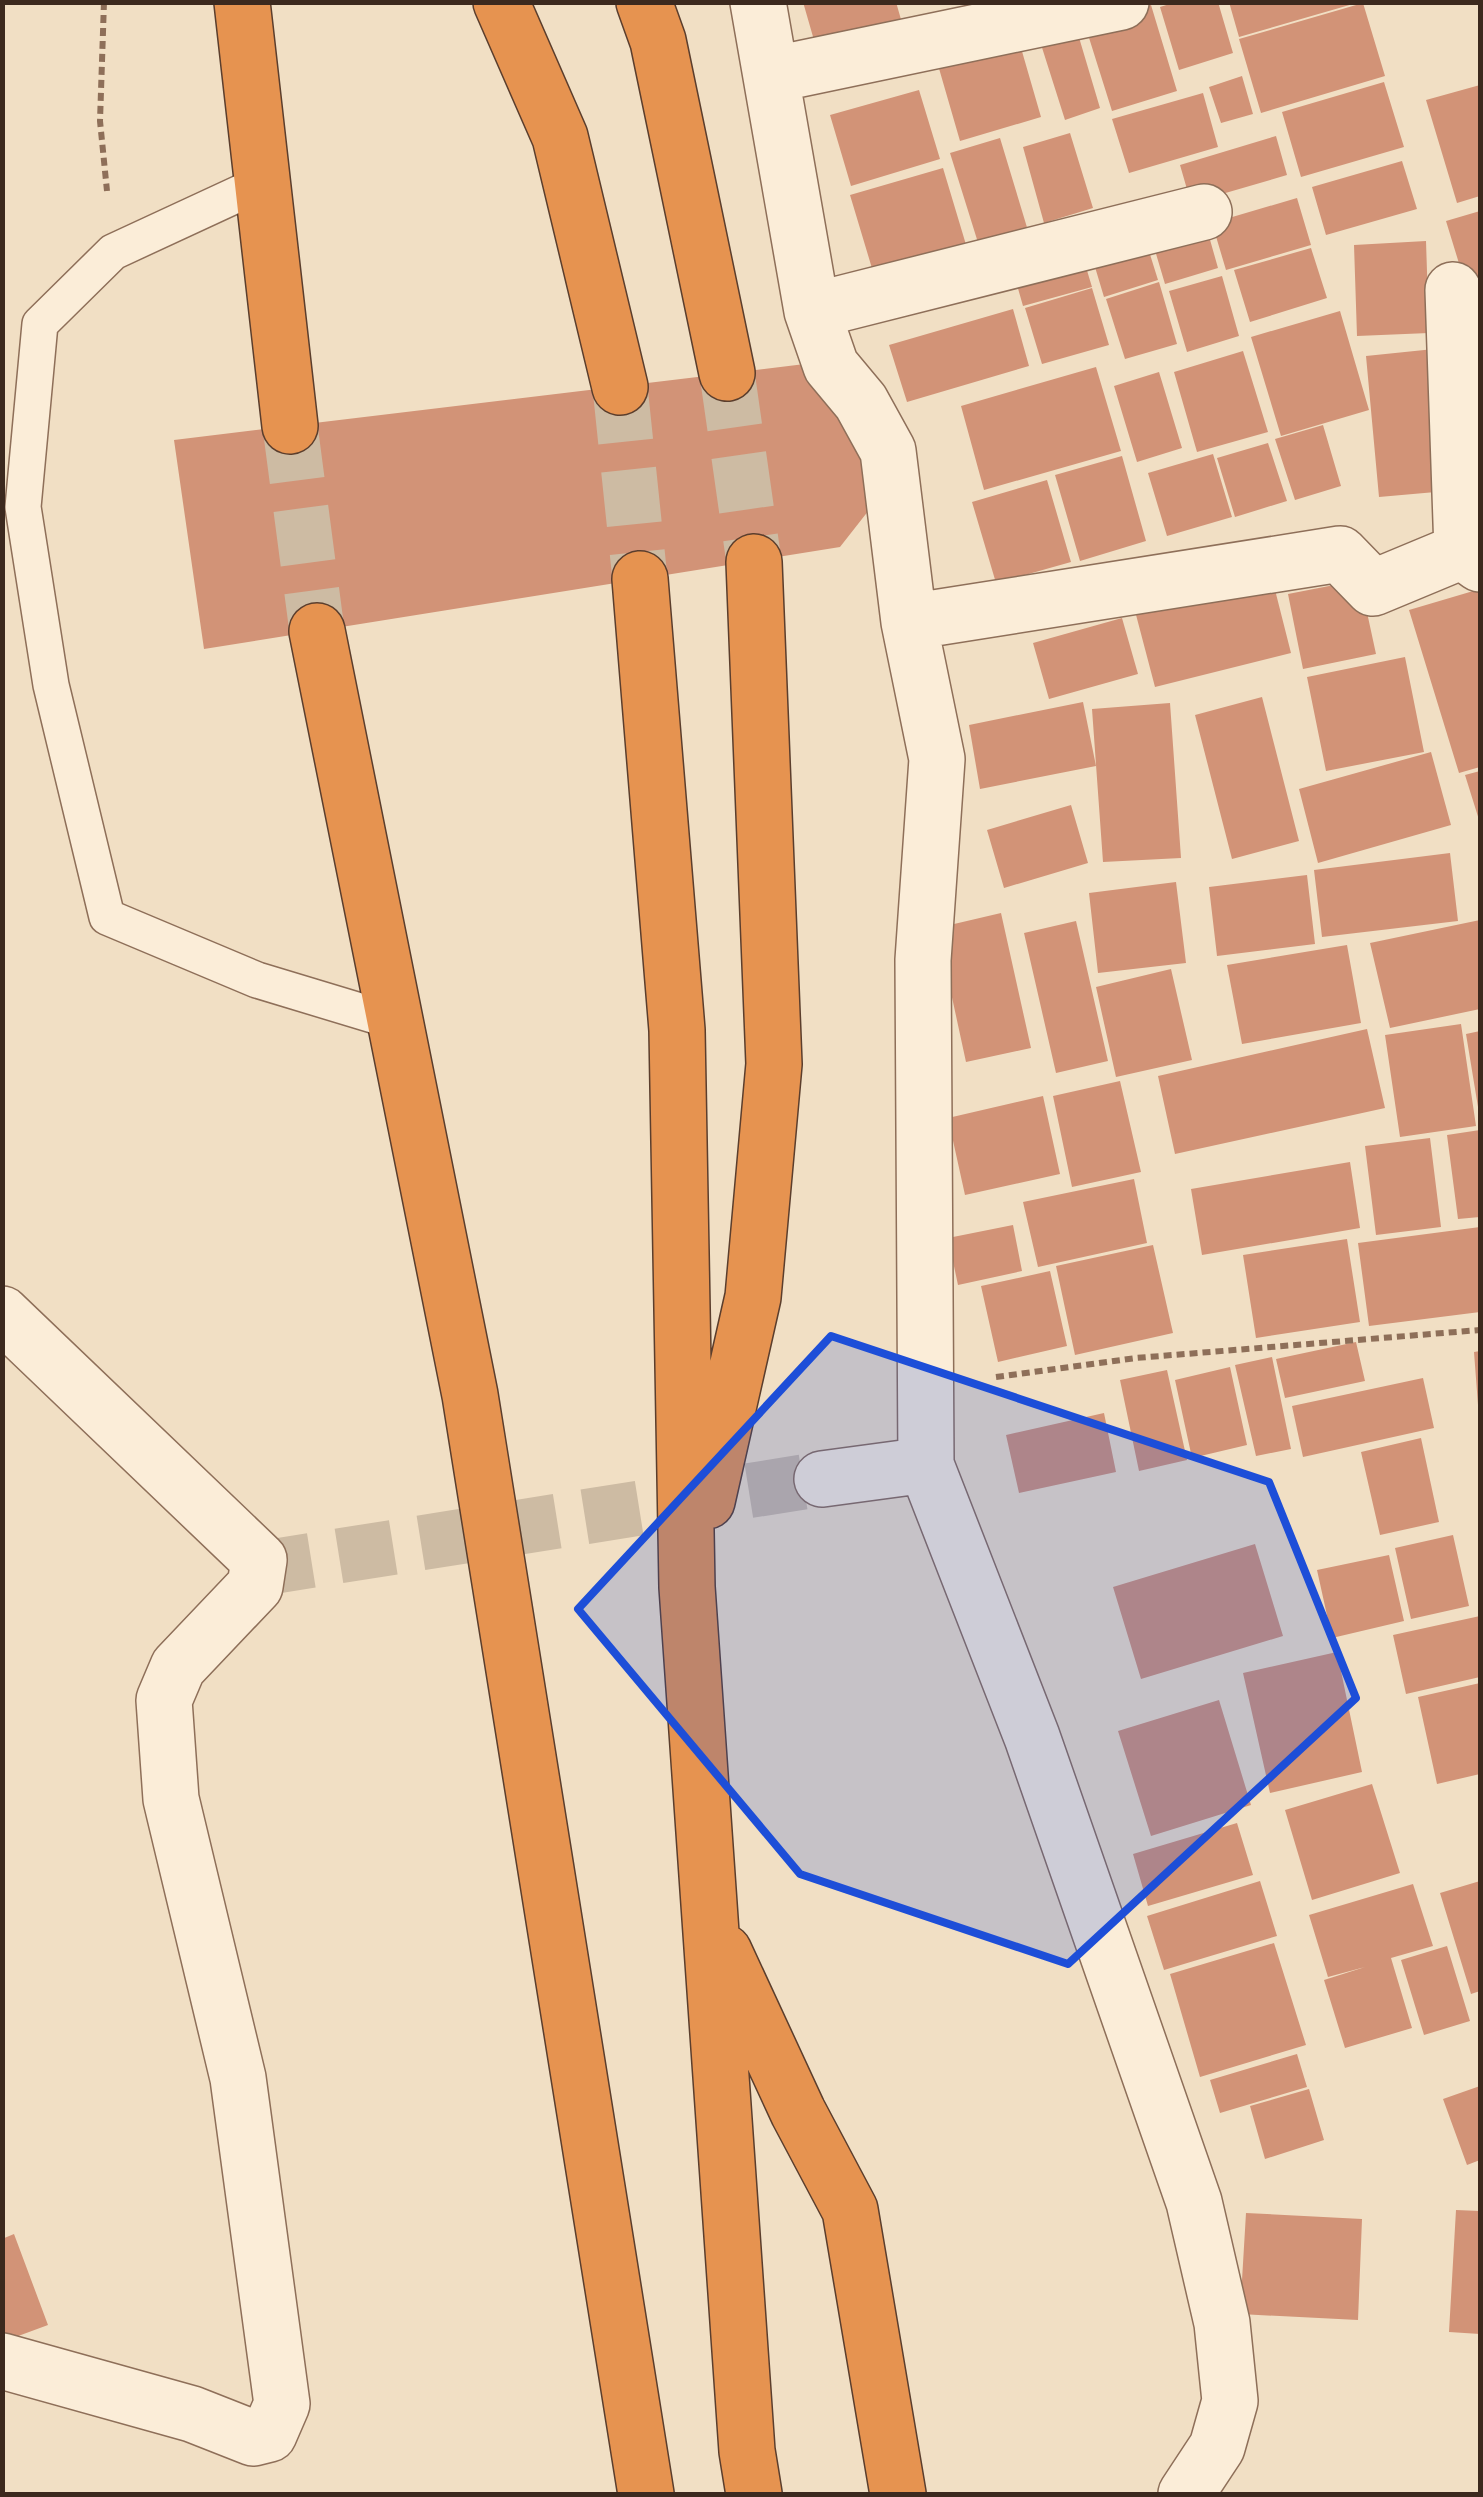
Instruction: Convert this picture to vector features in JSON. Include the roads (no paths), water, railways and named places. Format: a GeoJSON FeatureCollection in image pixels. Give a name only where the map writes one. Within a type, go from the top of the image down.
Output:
{"type":"FeatureCollection","features":[{"type":"Feature","properties":{"kind":"highway"},"geometry":{"type":"LineString","coordinates":[[242,2],[290,426]]}},
{"type":"Feature","properties":{"kind":"highway"},"geometry":{"type":"LineString","coordinates":[[501,2],[560,137],[620,387]]}},
{"type":"Feature","properties":{"kind":"highway"},"geometry":{"type":"LineString","coordinates":[[644,2],[658,41],[726,374]]}},
{"type":"Feature","properties":{"kind":"highway"},"geometry":{"type":"LineString","coordinates":[[687,1587],[753,1297],[774,1064],[754,562]]}},
{"type":"Feature","properties":{"kind":"highway"},"geometry":{"type":"LineString","coordinates":[[640,579],[677,1030],[687,1587],[747,2451],[754,2494]]}},
{"type":"Feature","properties":{"kind":"highway"},"geometry":{"type":"LineString","coordinates":[[317,631],[470,1395],[646,2494]]}},
{"type":"Feature","properties":{"kind":"highway"},"geometry":{"type":"LineString","coordinates":[[710,1922],[798,2112],[850,2210],[898,2494]]}},
{"type":"Feature","properties":{"kind":"street"},"geometry":{"type":"LineString","coordinates":[[758,2],[812,311],[831,366],[861,402],[888,451],[908,622],[938,759],[923,960],[926,1465],[1032,1737],[1194,2202],[1222,2323],[1230,2401],[1217,2448],[1186,2494]]}},
{"type":"Feature","properties":{"kind":"street"},"geometry":{"type":"LineString","coordinates":[[771,74],[1122,2]]}},
{"type":"Feature","properties":{"kind":"street"},"geometry":{"type":"LineString","coordinates":[[812,311],[1204,212]]}},
{"type":"Feature","properties":{"kind":"street"},"geometry":{"type":"LineString","coordinates":[[908,622],[1340,554],[1373,588],[1472,558],[1453,290]]}},
{"type":"Feature","properties":{"kind":"street"},"geometry":{"type":"LineString","coordinates":[[2,1314],[260,1560],[255,1586],[178,1667],[164,1700],[171,1799],[238,2078],[282,2404],[270,2434],[253,2438],[192,2414],[2,2361]]}},
{"type":"Feature","properties":{"kind":"street"},"geometry":{"type":"LineString","coordinates":[[822,1479],[926,1465]]}},
{"type":"Feature","properties":{"kind":"lane"},"geometry":{"type":"LineString","coordinates":[[262,182],[113,252],[40,324],[23,507],[51,686],[107,917],[257,980],[396,1022]]}},
{"type":"Feature","properties":{"kind":"tunnel"},"geometry":{"type":"LineString","coordinates":[[727,373],[754,562]]}},
{"type":"Feature","properties":{"kind":"tunnel"},"geometry":{"type":"LineString","coordinates":[[620,387],[640,579]]}},
{"type":"Feature","properties":{"kind":"tunnel"},"geometry":{"type":"LineString","coordinates":[[290,426],[317,631]]}},
{"type":"Feature","properties":{"kind":"tunnel"},"geometry":{"type":"LineString","coordinates":[[257,1569],[822,1479]]}}]}
